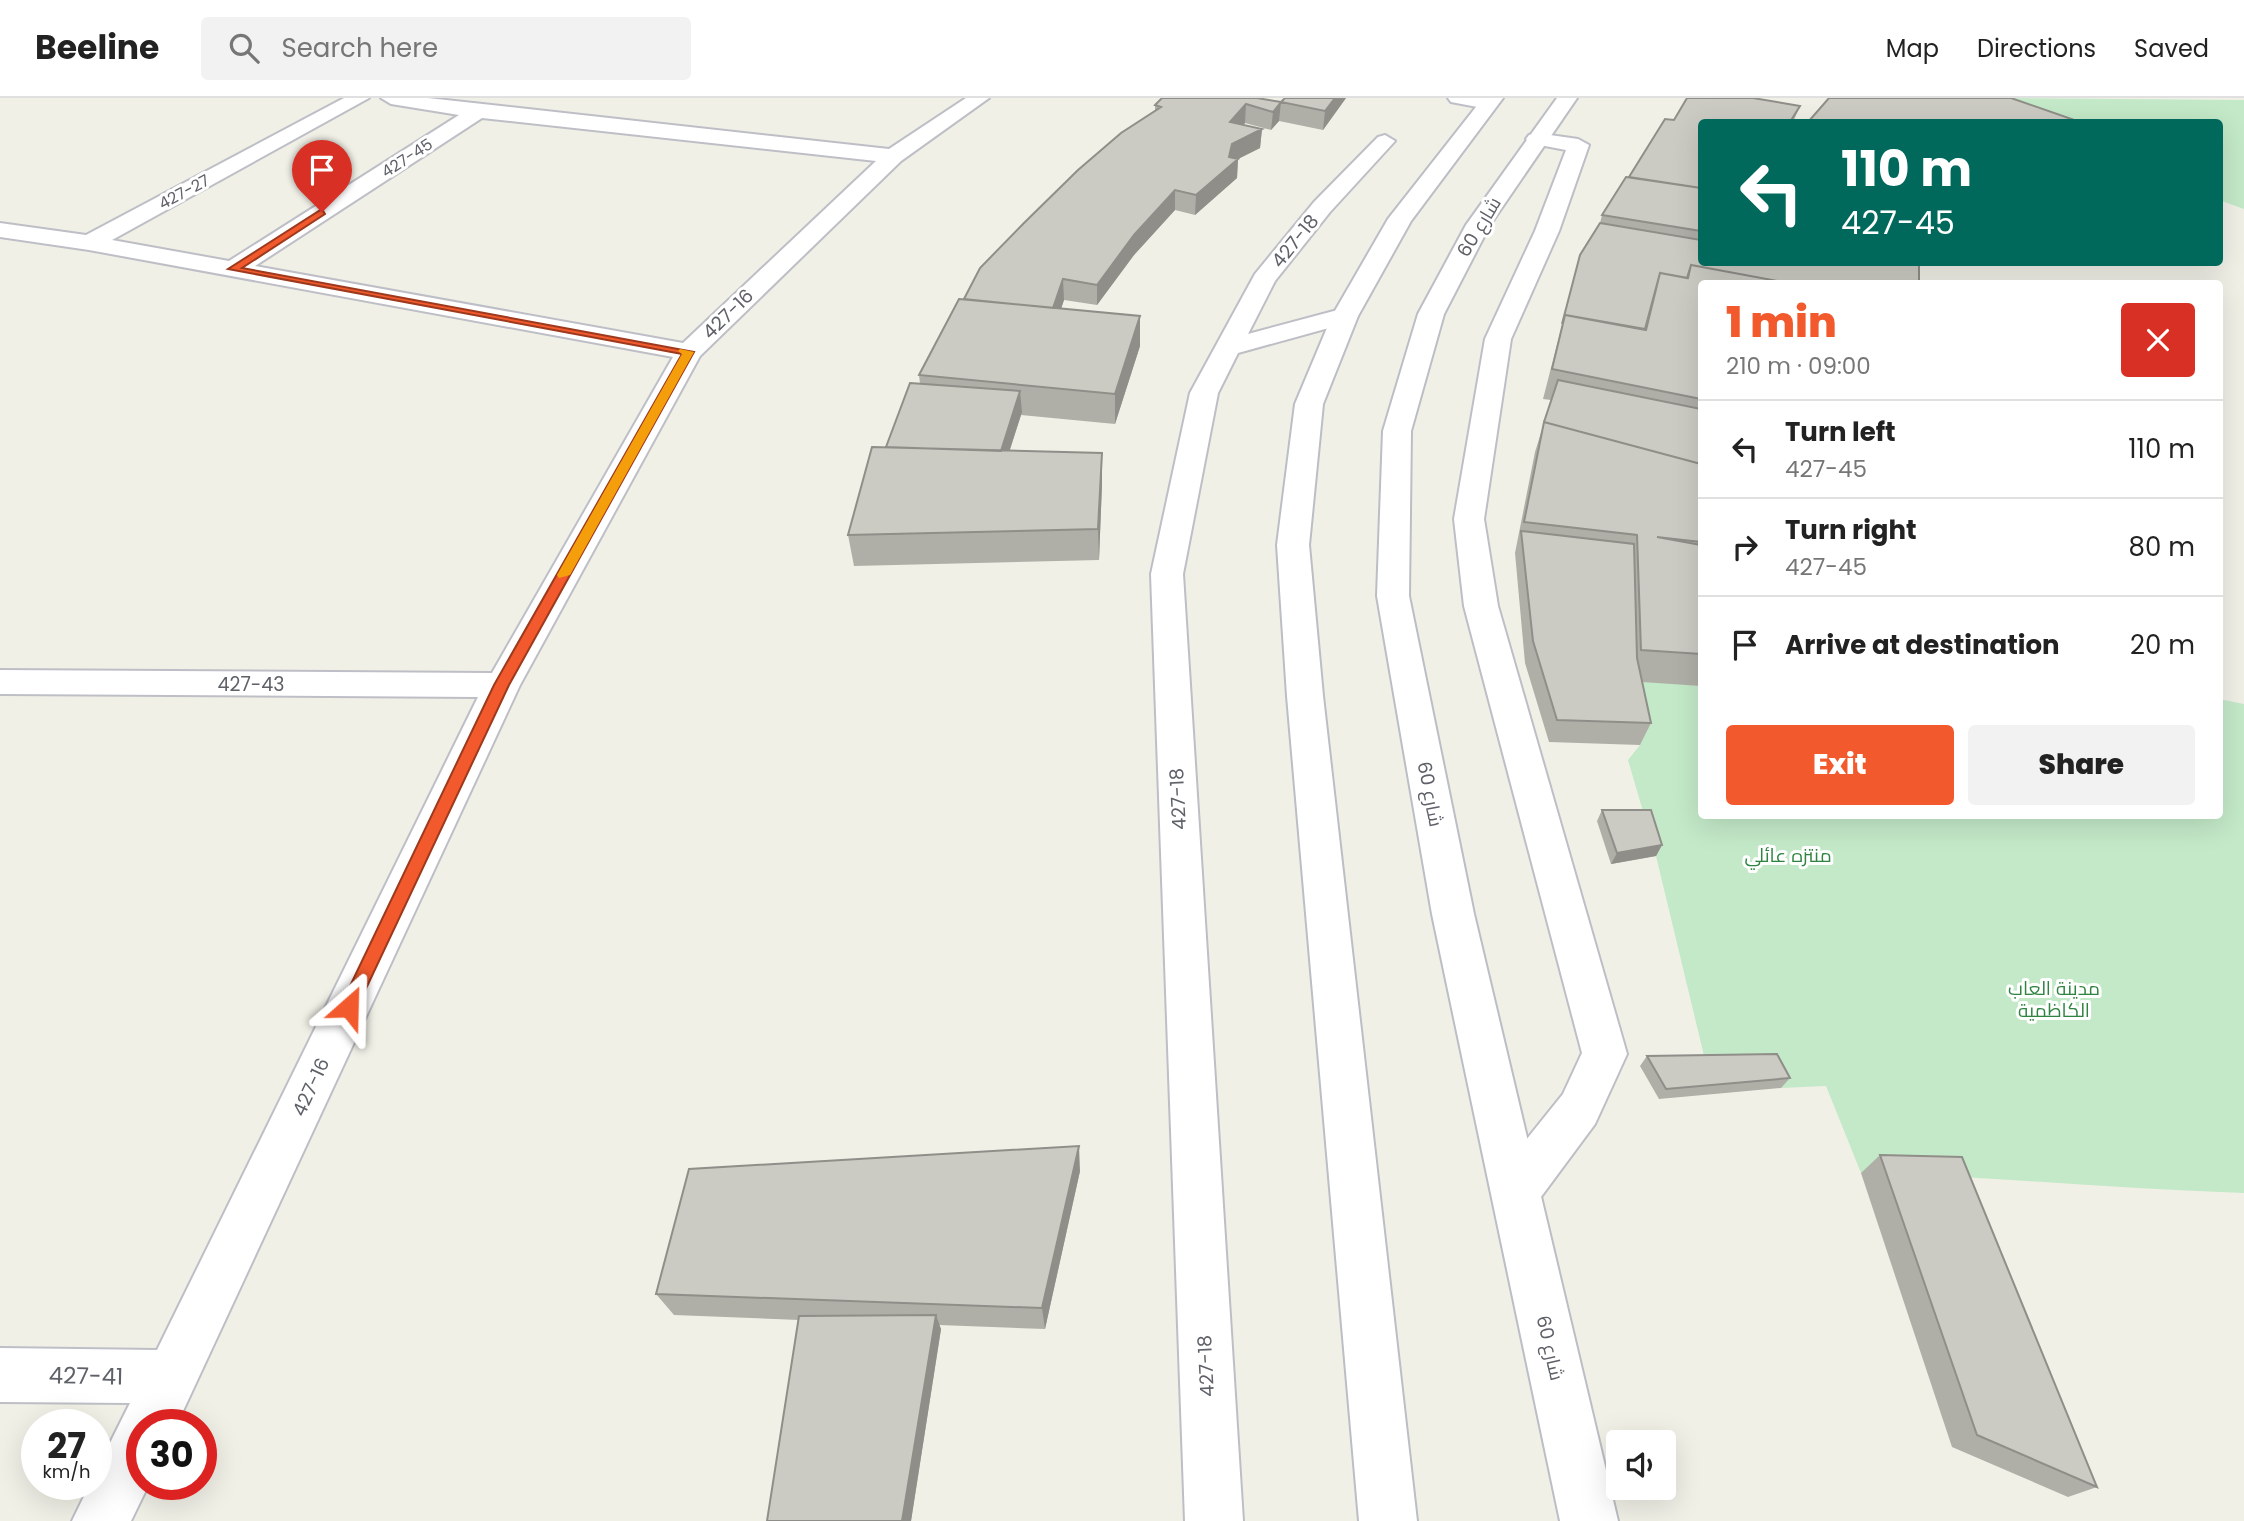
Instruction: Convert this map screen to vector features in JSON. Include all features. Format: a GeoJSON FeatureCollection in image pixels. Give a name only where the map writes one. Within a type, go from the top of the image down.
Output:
{"type":"FeatureCollection","features":[{"type":"Feature","properties":{"kind":"street","name":"427-27"},"geometry":{"type":"LineString","coordinates":[[89,243],[359,98]]}},
{"type":"Feature","properties":{"kind":"street"},"geometry":{"type":"LineString","coordinates":[[391,98],[436,101],[478,112],[892,156]]}},
{"type":"Feature","properties":{"kind":"street","name":"427-16"},"geometry":{"type":"LineString","coordinates":[[157,1409],[502,685],[689,352],[892,156],[979,98]]}},
{"type":"Feature","properties":{"kind":"street","name":"شارع 60"},"geometry":{"type":"LineString","coordinates":[[1567,98],[1478,225],[1431,314],[1397,431],[1393,596],[1453,914],[1589,1521]]}},
{"type":"Feature","properties":{"kind":"street"},"geometry":{"type":"LineString","coordinates":[[1388,1521],[1305,696],[1293,545],[1309,404],[1345,316],[1400,219],[1480,100]]}},
{"type":"Feature","properties":{"kind":"street","name":"427-45"},"geometry":{"type":"LineString","coordinates":[[233,269],[478,112]]}},
{"type":"Feature","properties":{"kind":"street"},"geometry":{"type":"LineString","coordinates":[[1515,1192],[1579,1109],[1605,1054],[1481,606],[1469,519],[1498,339],[1547,231],[1578,145],[1536,139]]}},
{"type":"Feature","properties":{"kind":"street","name":"427-18"},"geometry":{"type":"LineString","coordinates":[[1214,1521],[1167,573],[1204,394],[1264,279],[1322,208],[1385,141]]}},
{"type":"Feature","properties":{"kind":"street"},"geometry":{"type":"LineString","coordinates":[[0,230],[89,243],[689,352]]}},
{"type":"Feature","properties":{"kind":"street"},"geometry":{"type":"LineString","coordinates":[[1228,348],[1345,316]]}},
{"type":"Feature","properties":{"kind":"street","name":"427-43"},"geometry":{"type":"LineString","coordinates":[[0,682],[502,685]]}},
{"type":"Feature","properties":{"kind":"street","name":"427-41"},"geometry":{"type":"LineString","coordinates":[[0,1375],[173,1377]]}},
{"type":"Feature","properties":{"kind":"street"},"geometry":{"type":"LineString","coordinates":[[101,1521],[126,1472]]}},
{"type":"Feature","properties":{"kind":"green space"},"geometry":{"type":"Polygon","coordinates":[[[1991,98],[2244,100],[2244,209],[2223,201],[2223,119],[1995,119],[1991,98]]]}},
{"type":"Feature","properties":{"kind":"green space","name":"مدينة العاب الكاظمية"},"geometry":{"type":"Polygon","coordinates":[[[1698,583],[1698,819],[2223,819],[2223,700],[2244,704],[2244,1193],[1861,1173],[1826,1086],[1781,1088],[1706,1064],[1656,856],[1628,760],[1640,745],[1628,680],[1698,583]]]}},
{"type":"Feature","properties":{"kind":"building"},"geometry":{"type":"Polygon","coordinates":[[[1162,98],[1257,98],[1281,102],[1273,112],[1246,104],[1230,122],[1262,129],[1232,144],[1229,157],[1238,159],[1196,195],[1175,190],[1134,235],[1097,285],[1063,279],[1053,308],[964,299],[980,268],[1024,223],[1078,170],[1121,133],[1161,107],[1155,105],[1162,98]]]}},
{"type":"Feature","properties":{"kind":"building"},"geometry":{"type":"Polygon","coordinates":[[[1285,98],[1335,98],[1325,111],[1281,102],[1285,98]]]}},
{"type":"Feature","properties":{"kind":"building"},"geometry":{"type":"Polygon","coordinates":[[[1687,98],[1753,98],[1800,106],[1792,119],[1698,119],[1698,188],[1629,177],[1665,119],[1674,120],[1687,98]]]}},
{"type":"Feature","properties":{"kind":"building"},"geometry":{"type":"Polygon","coordinates":[[[1829,98],[2011,98],[2071,119],[1811,119],[1829,98]]]}},
{"type":"Feature","properties":{"kind":"building"},"geometry":{"type":"Polygon","coordinates":[[[1626,177],[1698,188],[1698,231],[1602,215],[1626,177]]]}},
{"type":"Feature","properties":{"kind":"building"},"geometry":{"type":"Polygon","coordinates":[[[1600,223],[1698,239],[1698,266],[1919,266],[1919,280],[1772,280],[1691,265],[1687,278],[1660,273],[1645,329],[1565,315],[1562,324],[1580,255],[1600,223]]]}},
{"type":"Feature","properties":{"kind":"building"},"geometry":{"type":"Polygon","coordinates":[[[1691,265],[1772,280],[1698,280],[1698,398],[1552,369],[1565,315],[1646,330],[1660,273],[1688,278],[1691,265]]]}},
{"type":"Feature","properties":{"kind":"building"},"geometry":{"type":"Polygon","coordinates":[[[959,299],[1140,316],[1115,394],[919,375],[959,299]]]}},
{"type":"Feature","properties":{"kind":"building"},"geometry":{"type":"Polygon","coordinates":[[[1558,380],[1698,408],[1698,463],[1544,422],[1558,380]]]}},
{"type":"Feature","properties":{"kind":"building"},"geometry":{"type":"Polygon","coordinates":[[[910,383],[1020,391],[1001,451],[886,447],[910,383]]]}},
{"type":"Feature","properties":{"kind":"building"},"geometry":{"type":"Polygon","coordinates":[[[1544,422],[1698,463],[1698,542],[1657,537],[1698,544],[1698,654],[1641,650],[1637,535],[1524,522],[1544,422]]]}},
{"type":"Feature","properties":{"kind":"building"},"geometry":{"type":"Polygon","coordinates":[[[872,447],[1102,453],[1098,529],[848,535],[872,447]]]}},
{"type":"Feature","properties":{"kind":"building"},"geometry":{"type":"Polygon","coordinates":[[[1521,531],[1634,544],[1637,658],[1651,723],[1557,720],[1533,641],[1521,531]]]}},
{"type":"Feature","properties":{"kind":"building"},"geometry":{"type":"Polygon","coordinates":[[[1602,810],[1651,810],[1662,845],[1617,853],[1602,810]]]}},
{"type":"Feature","properties":{"kind":"building"},"geometry":{"type":"Polygon","coordinates":[[[1777,1054],[1790,1078],[1666,1089],[1647,1056],[1777,1054]]]}},
{"type":"Feature","properties":{"kind":"building"},"geometry":{"type":"Polygon","coordinates":[[[1079,1146],[1042,1308],[656,1294],[689,1169],[1079,1146]]]}},
{"type":"Feature","properties":{"kind":"building"},"geometry":{"type":"Polygon","coordinates":[[[1880,1155],[1962,1157],[2097,1487],[1977,1435],[1880,1155]]]}},
{"type":"Feature","properties":{"kind":"building"},"geometry":{"type":"Polygon","coordinates":[[[936,1315],[902,1521],[767,1521],[799,1316],[936,1315]]]}},
{"type":"Feature","properties":{"kind":"slow traffic"},"geometry":{"type":"LineString","coordinates":[[563,575],[689,352],[683,351]]}},
{"type":"Feature","properties":{"kind":"route"},"geometry":{"type":"LineString","coordinates":[[322,212],[233,269],[689,352],[502,685],[349,1007]]}},
{"type":"Feature","properties":{"kind":"park label","name":"منتزه عائلي"},"geometry":{"type":"Point","coordinates":[1788,855]}}]}
